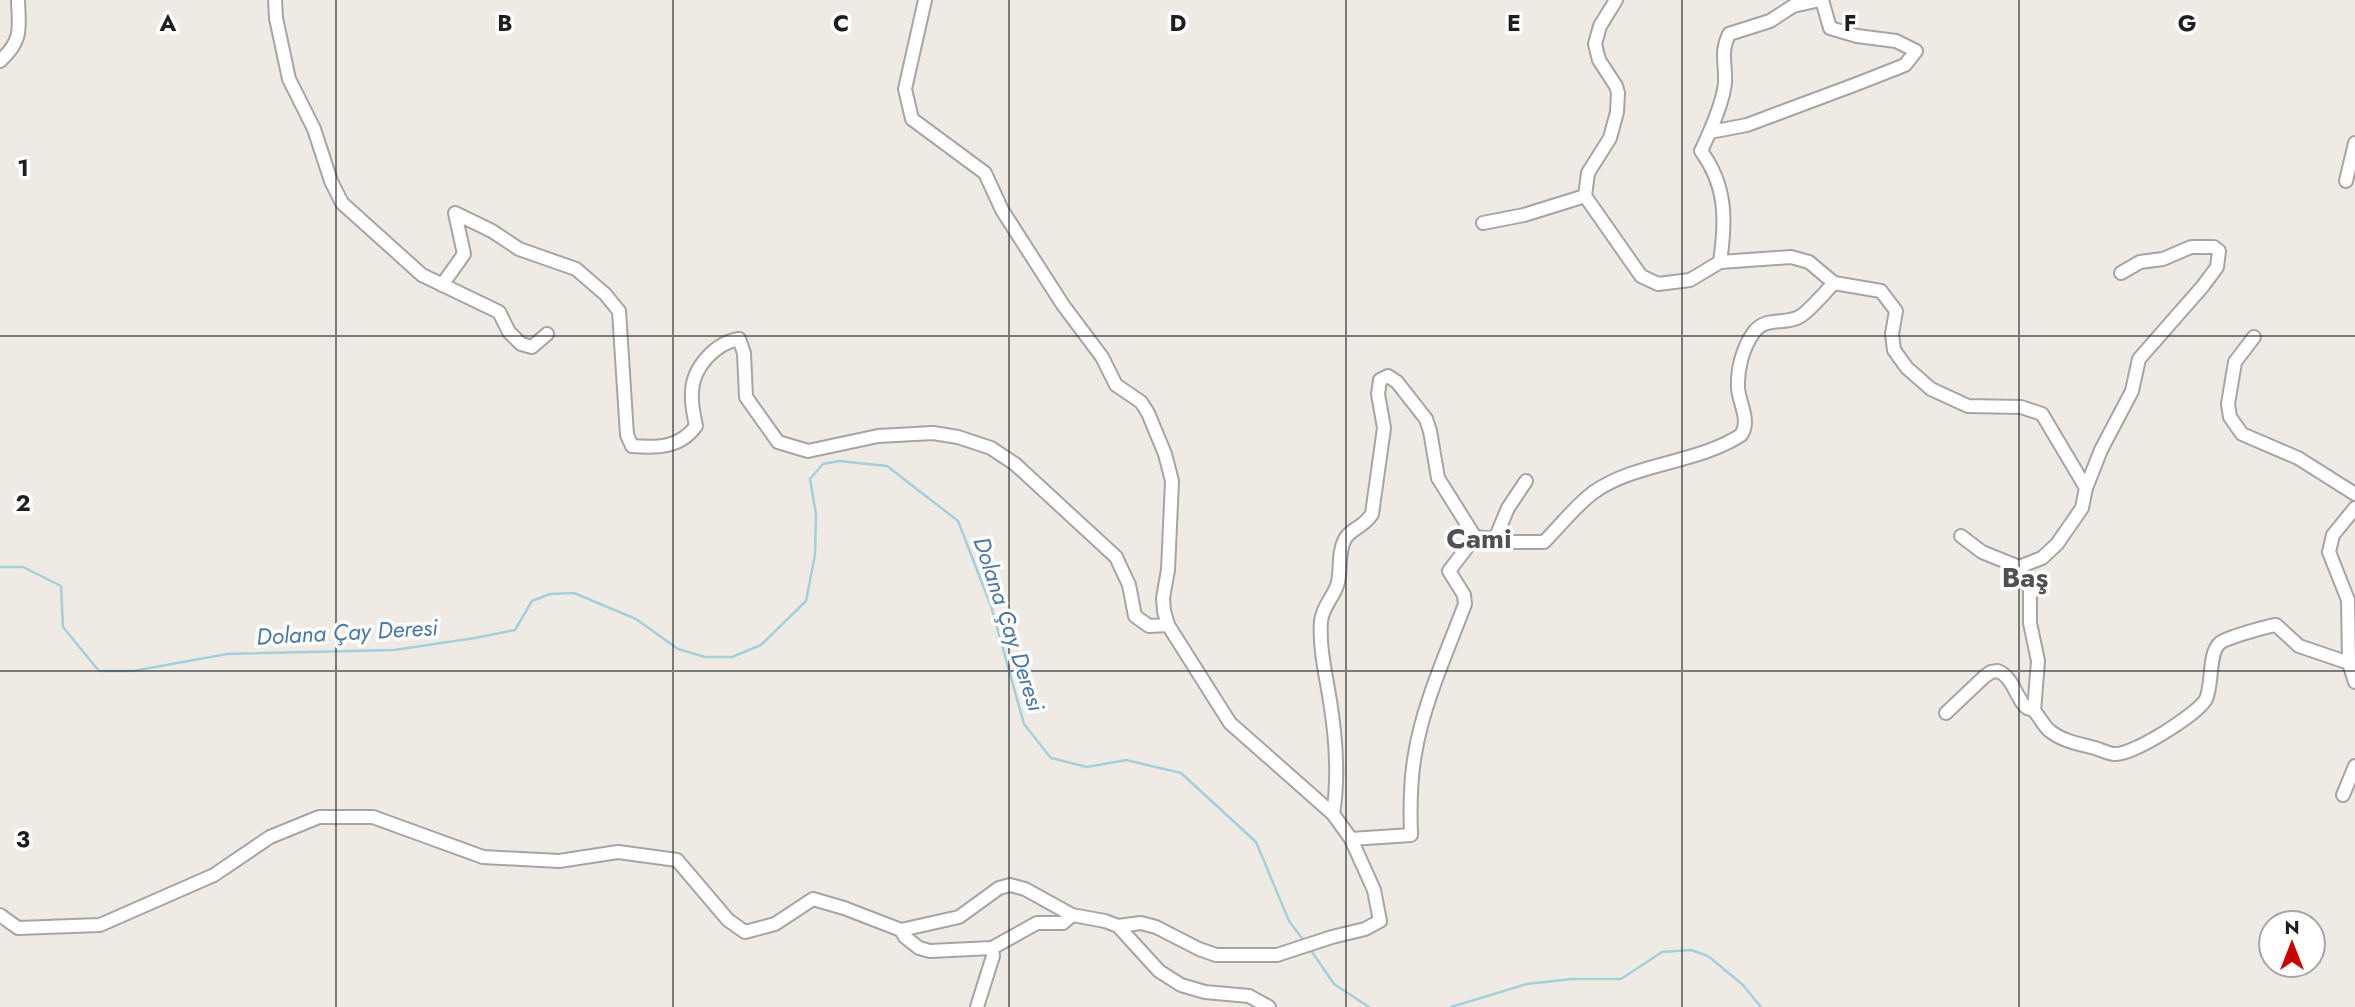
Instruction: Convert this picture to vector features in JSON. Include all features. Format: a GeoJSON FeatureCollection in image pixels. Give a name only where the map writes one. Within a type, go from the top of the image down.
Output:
{"type":"FeatureCollection","features":[{"type":"Feature","properties":{"kind":"street"},"geometry":{"type":"LineString","coordinates":[[0,61],[16,44],[19,34],[18,0]]}},
{"type":"Feature","properties":{"kind":"street"},"geometry":{"type":"LineString","coordinates":[[275,0],[276,18],[289,79],[314,129],[331,181],[342,202],[422,275],[499,312],[509,332],[521,344],[532,347],[547,334]]}},
{"type":"Feature","properties":{"kind":"street"},"geometry":{"type":"LineString","coordinates":[[925,0],[905,89],[912,119],[985,173],[1002,210],[1063,305],[1102,357],[1116,385],[1141,402],[1148,413],[1165,454],[1172,481],[1168,570],[1163,598],[1168,625],[1230,723],[1333,814],[1344,833],[1351,839],[1374,890],[1380,921],[1365,929],[1277,955],[1216,955],[1156,927],[1141,923],[1118,926]]}},
{"type":"Feature","properties":{"kind":"street"},"geometry":{"type":"LineString","coordinates":[[1616,0],[1600,26],[1595,44],[1599,60],[1616,86],[1617,112],[1610,138],[1588,173],[1585,196],[1641,276],[1658,284],[1690,280],[1720,262],[1791,257],[1809,262],[1834,283],[1881,291],[1896,311],[1892,334],[1894,350],[1906,368],[1931,389],[1968,406],[2021,407],[2042,414],[2086,488]]}},
{"type":"Feature","properties":{"kind":"street"},"geometry":{"type":"LineString","coordinates":[[1710,132],[1748,125],[1905,65],[1916,51],[1896,41],[1857,36],[1830,28],[1821,0],[1793,6],[1770,21],[1729,34],[1723,47],[1725,84],[1701,151],[1711,164],[1720,189],[1726,226],[1720,262]]}},
{"type":"Feature","properties":{"kind":"street"},"geometry":{"type":"LineString","coordinates":[[2346,181],[2355,143]]}},
{"type":"Feature","properties":{"kind":"street"},"geometry":{"type":"LineString","coordinates":[[1483,223],[1524,215],[1585,196]]}},
{"type":"Feature","properties":{"kind":"street"},"geometry":{"type":"LineString","coordinates":[[442,285],[464,254],[455,213],[492,231],[519,249],[576,269],[605,294],[619,312],[628,435],[632,446],[673,445],[688,437],[696,426],[691,393],[699,368],[726,341],[738,339],[744,353],[746,397],[778,442],[808,451],[878,436],[933,433],[958,437],[991,448],[1015,464],[1116,557],[1129,584],[1135,616],[1149,626],[1168,625]]}},
{"type":"Feature","properties":{"kind":"street"},"geometry":{"type":"LineString","coordinates":[[2019,567],[2042,558],[2057,544],[2082,508],[2086,488],[2101,450],[2132,391],[2138,359],[2203,286],[2217,267],[2219,251],[2214,247],[2191,247],[2163,260],[2140,262],[2120,273]]}},
{"type":"Feature","properties":{"kind":"street"},"geometry":{"type":"LineString","coordinates":[[1475,537],[1508,542],[1544,542],[1593,492],[1629,474],[1679,461],[1741,435],[1746,419],[1738,391],[1738,373],[1755,330],[1766,323],[1799,318],[1834,283]]}},
{"type":"Feature","properties":{"kind":"street"},"geometry":{"type":"LineString","coordinates":[[2254,337],[2235,362],[2228,404],[2230,417],[2242,434],[2298,458],[2355,494]]}},
{"type":"Feature","properties":{"kind":"street"},"geometry":{"type":"LineString","coordinates":[[1333,814],[1338,785],[1331,702],[1323,663],[1321,622],[1324,608],[1338,584],[1343,541],[1349,533],[1366,523],[1372,514],[1384,428],[1378,394],[1380,380],[1388,376],[1397,382],[1426,419],[1438,478],[1475,537]]}},
{"type":"Feature","properties":{"kind":"street"},"geometry":{"type":"LineString","coordinates":[[1495,539],[1508,508],[1526,481]]}},
{"type":"Feature","properties":{"kind":"street"},"geometry":{"type":"LineString","coordinates":[[2355,508],[2333,535],[2329,552],[2348,600],[2349,663],[2355,682]]}},
{"type":"Feature","properties":{"kind":"street"},"geometry":{"type":"LineString","coordinates":[[1961,536],[1982,552],[2019,567],[2030,590],[2030,622],[2038,661],[2034,711]]}},
{"type":"Feature","properties":{"kind":"street"},"geometry":{"type":"LineString","coordinates":[[1351,839],[1411,835],[1410,789],[1415,750],[1465,604],[1464,595],[1449,571],[1475,537]]}},
{"type":"Feature","properties":{"kind":"street"},"geometry":{"type":"LineString","coordinates":[[1946,713],[1994,671],[2002,673],[2026,707],[2034,711],[2049,731],[2063,739],[2116,755],[2143,745],[2198,710],[2210,688],[2214,652],[2217,645],[2224,640],[2276,625],[2299,646],[2349,663]]}},
{"type":"Feature","properties":{"kind":"street"},"geometry":{"type":"LineString","coordinates":[[2343,795],[2355,766]]}},
{"type":"Feature","properties":{"kind":"street"},"geometry":{"type":"LineString","coordinates":[[0,915],[18,928],[100,925],[214,875],[270,837],[319,817],[373,817],[483,857],[559,861],[618,852],[677,860],[728,920],[745,932],[775,924],[813,899],[901,930],[959,917],[999,888],[1010,885],[1025,889],[1072,915],[1118,926],[1159,971],[1181,985],[1205,992],[1249,996],[1269,1007]]}},
{"type":"Feature","properties":{"kind":"street"},"geometry":{"type":"LineString","coordinates":[[901,930],[905,937],[919,948],[930,951],[992,948],[1037,923],[1063,923],[1072,915]]}},
{"type":"Feature","properties":{"kind":"street"},"geometry":{"type":"LineString","coordinates":[[977,1007],[993,956],[992,948]]}},
{"type":"Feature","properties":{"kind":"waterway","name":"Dolana Çay Deresi"},"geometry":{"type":"LineString","coordinates":[[0,567],[23,567],[61,586],[63,627],[99,671],[133,671],[227,654],[394,650],[475,638],[515,630],[532,601],[550,594],[574,593],[636,619],[678,649],[705,657],[732,657],[761,645],[806,601],[815,555],[816,514],[810,479],[823,464],[839,461],[887,466],[958,521],[991,606],[1024,724],[1051,758],[1087,767],[1126,760],[1181,773],[1256,842],[1289,921],[1304,941]]}},
{"type":"Feature","properties":{"kind":"waterway","name":"Dolana Çay Deresi"},"geometry":{"type":"LineString","coordinates":[[1310,949],[1334,984],[1369,1007]]}},
{"type":"Feature","properties":{"kind":"waterway","name":"Dolana Çay Deresi"},"geometry":{"type":"LineString","coordinates":[[1451,1007],[1527,984],[1572,979],[1621,979],[1662,952],[1691,950],[1708,956],[1742,984],[1761,1007]]}},
{"type":"Feature","properties":{"kind":"district","name":"Cami"},"geometry":{"type":"Point","coordinates":[1479,538]}},
{"type":"Feature","properties":{"kind":"district","name":"Baş"},"geometry":{"type":"Point","coordinates":[2025,577]}}]}
